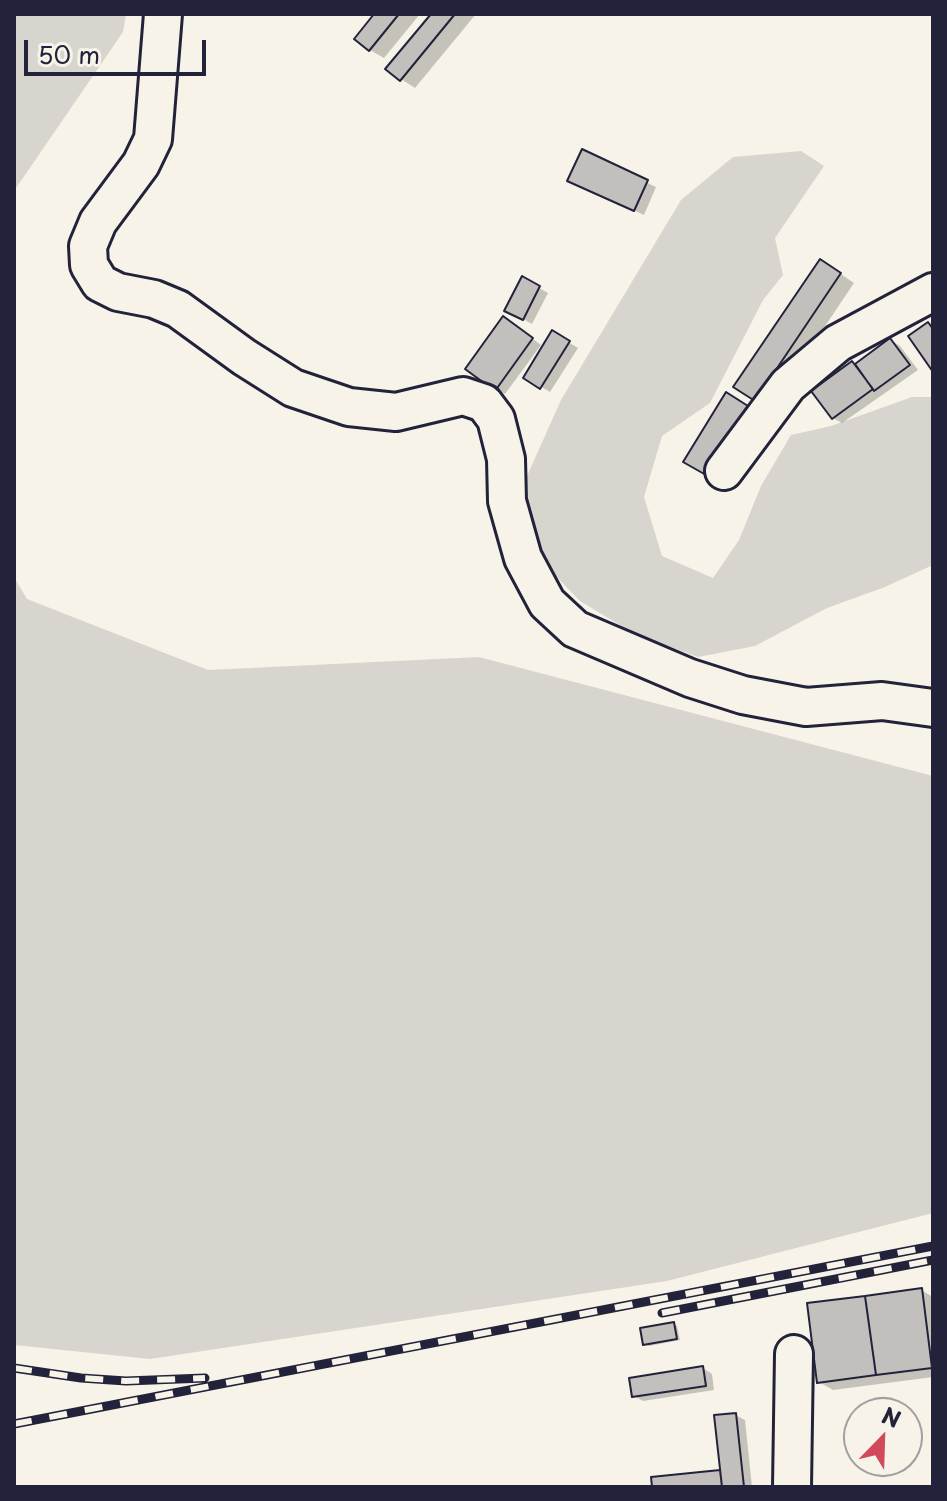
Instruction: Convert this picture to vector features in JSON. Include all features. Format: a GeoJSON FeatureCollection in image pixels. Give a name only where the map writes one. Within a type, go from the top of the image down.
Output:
{"type":"FeatureCollection","features":[{"type":"Feature","properties":{"kind":"street"},"geometry":{"type":"LineString","coordinates":[[163,14],[153,139],[141,164],[98,222],[88,246],[89,265],[100,283],[118,292],[154,299],[178,309],[293,388],[349,407],[396,412],[463,396],[484,403],[496,419],[506,459],[507,501],[523,558],[547,603],[575,629],[690,678],[743,695],[806,707],[882,701],[933,708]]}},
{"type":"Feature","properties":{"kind":"street"},"geometry":{"type":"LineString","coordinates":[[724,471],[788,385],[838,343],[933,292]]}},
{"type":"Feature","properties":{"kind":"street"},"geometry":{"type":"LineString","coordinates":[[792,1487],[794,1354]]}},
{"type":"Feature","properties":{"kind":"shaded area"},"geometry":{"type":"Polygon","coordinates":[[[14,14],[126,14],[123,32],[14,191],[14,14]]]}},
{"type":"Feature","properties":{"kind":"shaded area"},"geometry":{"type":"Polygon","coordinates":[[[801,151],[824,166],[775,238],[783,275],[763,300],[710,403],[662,436],[644,497],[662,556],[713,578],[739,540],[761,486],[791,435],[831,426],[912,397],[933,397],[933,565],[827,608],[755,646],[698,657],[633,633],[580,601],[553,573],[526,530],[527,476],[561,400],[681,200],[733,157],[801,151]]]}},
{"type":"Feature","properties":{"kind":"shaded area"},"geometry":{"type":"Polygon","coordinates":[[[14,577],[27,599],[208,670],[479,657],[933,776],[933,1213],[667,1281],[150,1359],[14,1345],[14,577]]]}},
{"type":"Feature","properties":{"kind":"building"},"geometry":{"type":"Polygon","coordinates":[[[374,14],[399,14],[369,51],[354,39],[374,14]]]}},
{"type":"Feature","properties":{"kind":"building"},"geometry":{"type":"Polygon","coordinates":[[[431,14],[455,14],[400,81],[385,69],[431,14]]]}},
{"type":"Feature","properties":{"kind":"building"},"geometry":{"type":"Polygon","coordinates":[[[582,149],[648,180],[634,211],[567,181],[582,149]]]}},
{"type":"Feature","properties":{"kind":"building"},"geometry":{"type":"Polygon","coordinates":[[[820,259],[841,273],[755,401],[733,387],[820,259]]]}},
{"type":"Feature","properties":{"kind":"building"},"geometry":{"type":"Polygon","coordinates":[[[522,276],[540,286],[523,320],[504,311],[522,276]]]}},
{"type":"Feature","properties":{"kind":"building"},"geometry":{"type":"Polygon","coordinates":[[[503,316],[533,338],[495,391],[465,369],[503,316]]]}},
{"type":"Feature","properties":{"kind":"building"},"geometry":{"type":"Polygon","coordinates":[[[928,322],[933,329],[933,372],[908,336],[928,322]]]}},
{"type":"Feature","properties":{"kind":"building"},"geometry":{"type":"Polygon","coordinates":[[[552,330],[570,341],[540,389],[523,378],[552,330]]]}},
{"type":"Feature","properties":{"kind":"building"},"geometry":{"type":"Polygon","coordinates":[[[890,338],[910,365],[874,391],[855,364],[890,338]]]}},
{"type":"Feature","properties":{"kind":"building"},"geometry":{"type":"Polygon","coordinates":[[[852,361],[873,389],[832,419],[811,391],[852,361]]]}},
{"type":"Feature","properties":{"kind":"building"},"geometry":{"type":"Polygon","coordinates":[[[726,392],[748,406],[706,475],[683,462],[726,392]]]}},
{"type":"Feature","properties":{"kind":"building"},"geometry":{"type":"Polygon","coordinates":[[[922,1288],[932,1368],[876,1375],[865,1296],[922,1288]]]}},
{"type":"Feature","properties":{"kind":"building"},"geometry":{"type":"Polygon","coordinates":[[[865,1296],[876,1375],[817,1383],[807,1303],[865,1296]]]}},
{"type":"Feature","properties":{"kind":"building"},"geometry":{"type":"Polygon","coordinates":[[[674,1322],[677,1339],[643,1345],[640,1328],[674,1322]]]}},
{"type":"Feature","properties":{"kind":"building"},"geometry":{"type":"Polygon","coordinates":[[[703,1366],[706,1386],[632,1397],[629,1378],[703,1366]]]}},
{"type":"Feature","properties":{"kind":"building"},"geometry":{"type":"Polygon","coordinates":[[[736,1413],[744,1487],[722,1487],[714,1415],[736,1413]]]}},
{"type":"Feature","properties":{"kind":"building"},"geometry":{"type":"Polygon","coordinates":[[[720,1470],[722,1487],[652,1487],[651,1477],[720,1470]]]}},
{"type":"Feature","properties":{"kind":"railway"},"geometry":{"type":"LineString","coordinates":[[14,1424],[933,1246]]}},
{"type":"Feature","properties":{"kind":"railway"},"geometry":{"type":"LineString","coordinates":[[662,1313],[933,1260]]}},
{"type":"Feature","properties":{"kind":"railway"},"geometry":{"type":"LineString","coordinates":[[14,1368],[126,1381],[205,1378]]}}]}
